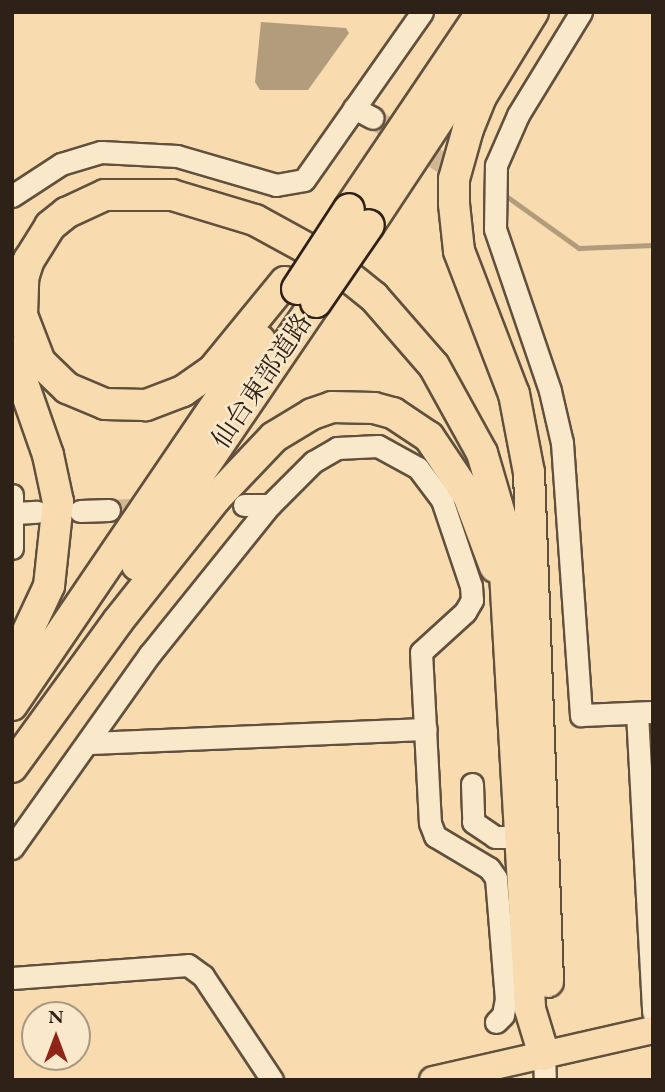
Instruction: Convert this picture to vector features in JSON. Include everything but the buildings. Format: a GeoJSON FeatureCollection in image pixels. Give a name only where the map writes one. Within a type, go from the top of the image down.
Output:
{"type":"FeatureCollection","features":[{"type":"Feature","properties":{"kind":"highway"},"geometry":{"type":"LineString","coordinates":[[352,212],[440,56],[475,12]]}},
{"type":"Feature","properties":{"kind":"highway","name":"仙台東部道路"},"geometry":{"type":"LineString","coordinates":[[12,705],[299,291],[482,12]]}},
{"type":"Feature","properties":{"kind":"highway","name":"仙台東部道路"},"geometry":{"type":"LineString","coordinates":[[352,212],[511,12]]}},
{"type":"Feature","properties":{"kind":"highway"},"geometry":{"type":"LineString","coordinates":[[533,12],[481,97],[468,129],[454,179],[454,204],[459,251],[513,394],[524,438],[519,604],[519,837],[530,1017],[545,1067]]}},
{"type":"Feature","properties":{"kind":"highway"},"geometry":{"type":"LineString","coordinates":[[12,257],[29,227],[58,200],[95,183],[135,177],[181,181],[244,199],[336,248],[410,313],[470,395],[501,468],[519,604],[548,1010],[545,1067]]}},
{"type":"Feature","properties":{"kind":"highway"},"geometry":{"type":"LineString","coordinates":[[299,291],[213,370],[183,391],[146,405],[105,404],[67,388],[40,362],[22,314],[23,278],[38,242],[66,213],[105,195],[149,192],[199,201],[255,220],[298,241],[374,297],[417,343],[452,394],[491,478],[519,604]]}},
{"type":"Feature","properties":{"kind":"highway","name":"仙台東部道路"},"geometry":{"type":"LineString","coordinates":[[12,748],[299,291]]}},
{"type":"Feature","properties":{"kind":"highway"},"geometry":{"type":"LineString","coordinates":[[12,352],[51,466],[58,528],[49,586],[12,665]]}},
{"type":"Feature","properties":{"kind":"highway"},"geometry":{"type":"LineString","coordinates":[[12,767],[164,561],[247,463],[292,424],[332,407],[353,405],[393,413],[429,437],[468,495],[519,604]]}},
{"type":"Feature","properties":{"kind":"main road"},"geometry":{"type":"LineString","coordinates":[[433,1080],[545,1067],[653,1030]]}},
{"type":"Feature","properties":{"kind":"street"},"geometry":{"type":"LineString","coordinates":[[12,196],[61,164],[112,152],[177,156],[260,182],[290,184],[304,180],[422,12]]}},
{"type":"Feature","properties":{"kind":"street"},"geometry":{"type":"LineString","coordinates":[[581,12],[518,115],[496,165],[495,229],[550,391],[562,443],[581,715],[645,712],[653,1013]]}},
{"type":"Feature","properties":{"kind":"street"},"geometry":{"type":"LineString","coordinates":[[354,108],[373,118]]}},
{"type":"Feature","properties":{"kind":"street"},"geometry":{"type":"LineString","coordinates":[[473,182],[494,197]]}},
{"type":"Feature","properties":{"kind":"street"},"geometry":{"type":"LineString","coordinates":[[12,848],[150,654],[270,505],[313,462],[337,447],[356,444],[377,446],[418,468],[442,500],[472,600],[465,612],[421,652],[435,835],[489,868],[499,891],[506,999],[503,1015],[496,1022]]}},
{"type":"Feature","properties":{"kind":"street"},"geometry":{"type":"LineString","coordinates":[[12,548],[13,504],[37,512]]}},
{"type":"Feature","properties":{"kind":"street"},"geometry":{"type":"LineString","coordinates":[[244,505],[270,505]]}},
{"type":"Feature","properties":{"kind":"street"},"geometry":{"type":"LineString","coordinates":[[80,511],[109,510]]}},
{"type":"Feature","properties":{"kind":"street"},"geometry":{"type":"LineString","coordinates":[[89,743],[426,729]]}},
{"type":"Feature","properties":{"kind":"street"},"geometry":{"type":"LineString","coordinates":[[472,784],[473,822],[495,837],[519,837]]}},
{"type":"Feature","properties":{"kind":"street"},"geometry":{"type":"LineString","coordinates":[[12,978],[188,965],[204,976],[272,1080]]}},
{"type":"Feature","properties":{"kind":"shaded area"},"geometry":{"type":"Polygon","coordinates":[[[261,22],[346,28],[349,33],[308,90],[260,90],[255,82],[261,22]]]}},
{"type":"Feature","properties":{"kind":"waterway"},"geometry":{"type":"LineString","coordinates":[[505,195],[579,248],[653,245]]}},
{"type":"Feature","properties":{"kind":"tunnel"},"geometry":{"type":"LineString","coordinates":[[373,118],[473,182]]}},
{"type":"Feature","properties":{"kind":"tunnel"},"geometry":{"type":"LineString","coordinates":[[109,510],[156,508]]}}]}
